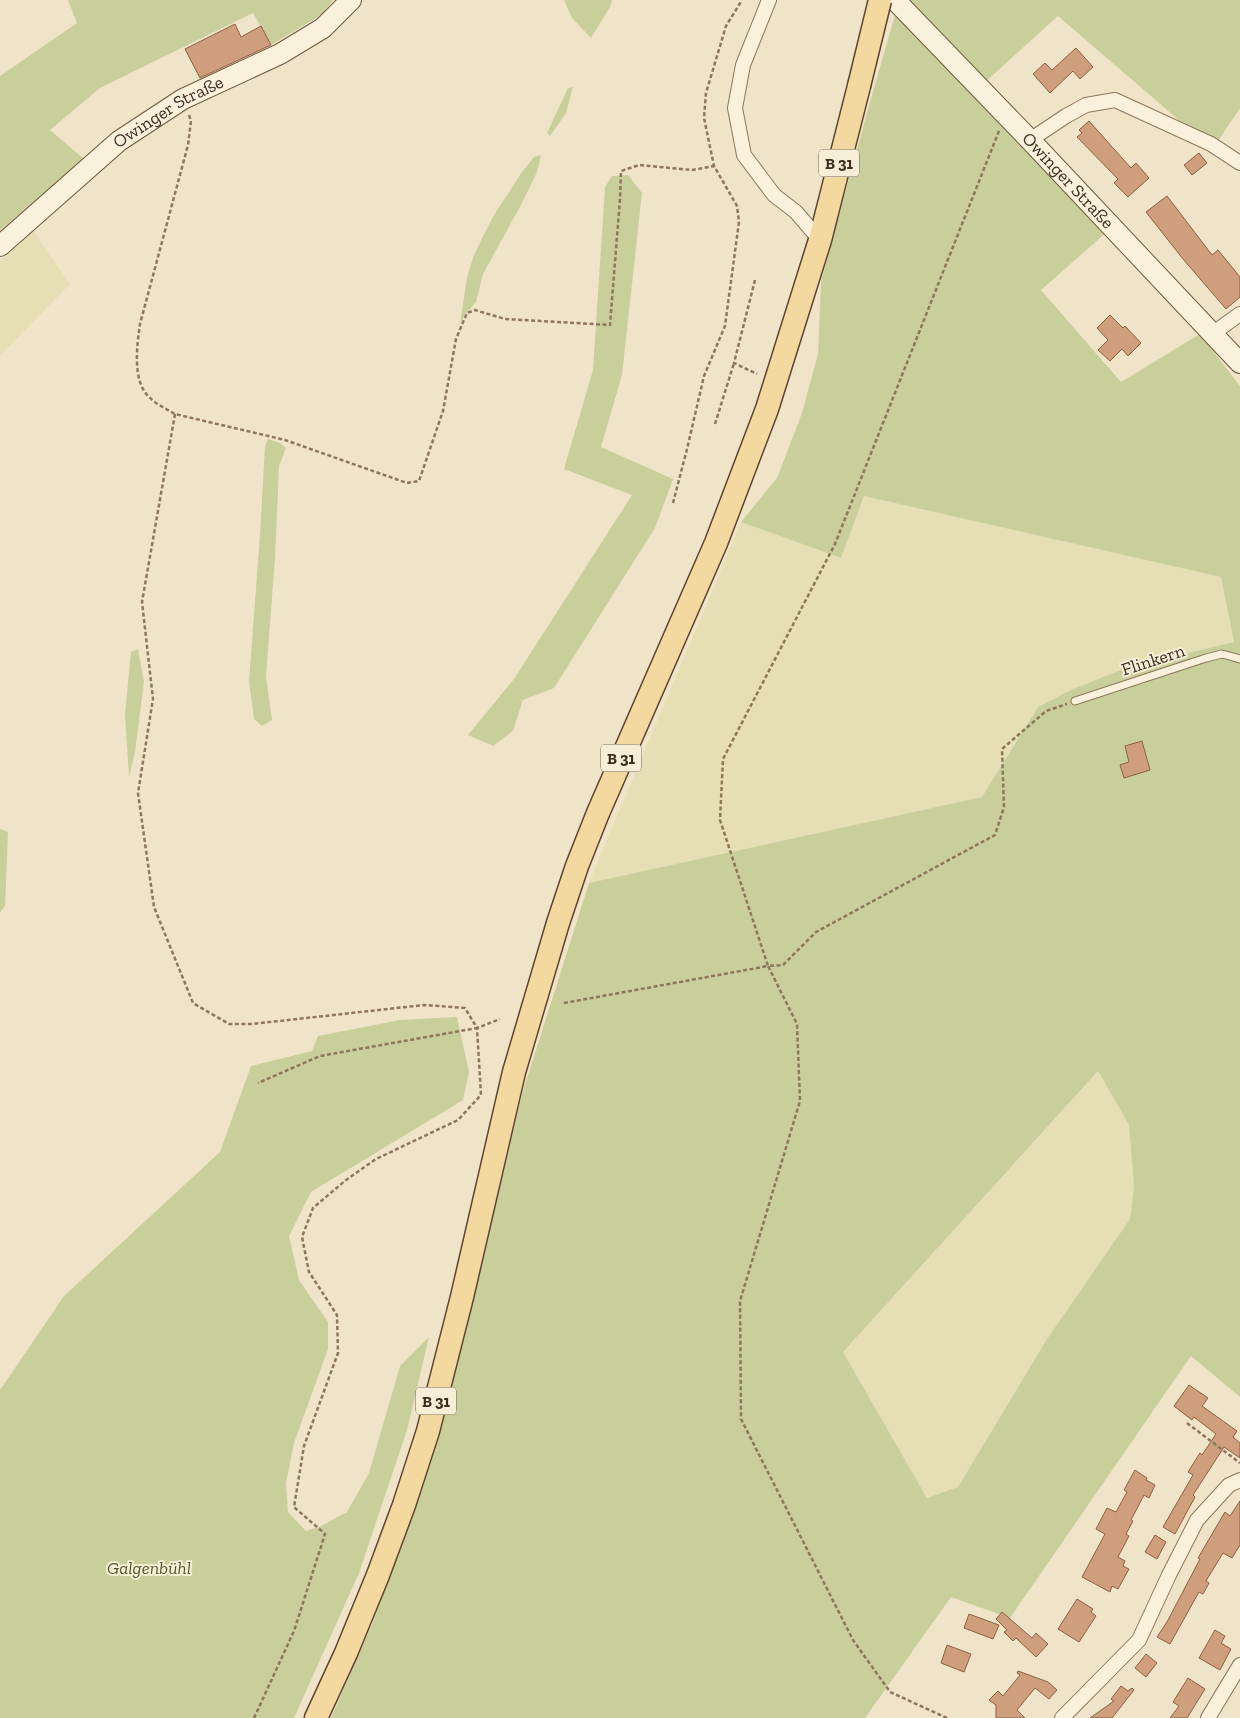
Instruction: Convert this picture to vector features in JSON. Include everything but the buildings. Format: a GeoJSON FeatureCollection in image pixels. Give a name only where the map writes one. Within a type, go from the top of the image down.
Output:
{"type":"FeatureCollection","features":[{"type":"Feature","properties":{"kind":"main road","name":"B 31"},"geometry":{"type":"LineString","coordinates":[[316,1718],[346,1653],[378,1575],[404,1505],[428,1431],[462,1297],[514,1072],[541,978],[571,885],[629,739],[719,534],[767,409],[820,240],[880,0]]}},
{"type":"Feature","properties":{"kind":"street","name":"Owinger Straße"},"geometry":{"type":"LineString","coordinates":[[0,246],[118,141],[183,99],[280,54],[323,28],[351,0]]}},
{"type":"Feature","properties":{"kind":"street"},"geometry":{"type":"LineString","coordinates":[[769,0],[744,65],[735,108],[744,155],[774,195],[796,212],[820,240]]}},
{"type":"Feature","properties":{"kind":"street","name":"Owinger Straße"},"geometry":{"type":"LineString","coordinates":[[895,0],[1240,363]]}},
{"type":"Feature","properties":{"kind":"street"},"geometry":{"type":"LineString","coordinates":[[1030,140],[1086,105],[1115,100],[1211,144],[1240,163]]}},
{"type":"Feature","properties":{"kind":"street"},"geometry":{"type":"LineString","coordinates":[[1212,334],[1240,314]]}},
{"type":"Feature","properties":{"kind":"street"},"geometry":{"type":"LineString","coordinates":[[1062,1718],[1139,1640],[1168,1575],[1197,1520],[1229,1485],[1240,1480]]}},
{"type":"Feature","properties":{"kind":"street"},"geometry":{"type":"LineString","coordinates":[[1208,1718],[1240,1665]]}},
{"type":"Feature","properties":{"kind":"lane","name":"Flinkern"},"geometry":{"type":"LineString","coordinates":[[1075,701],[1206,658],[1222,654],[1240,659]]}},
{"type":"Feature","properties":{"kind":"path"},"geometry":{"type":"LineString","coordinates":[[673,502],[704,376],[725,326],[739,222],[737,206],[714,166],[704,118],[706,93],[726,26],[742,0]]}},
{"type":"Feature","properties":{"kind":"path"},"geometry":{"type":"LineString","coordinates":[[183,99],[191,121],[188,145],[140,324],[136,352],[138,375],[147,395],[162,407],[175,414],[285,440],[407,483],[419,481],[443,411],[456,339],[466,312],[475,310],[505,319],[610,325],[621,171],[639,165],[692,170],[714,166]]}},
{"type":"Feature","properties":{"kind":"path"},"geometry":{"type":"LineString","coordinates":[[947,1718],[890,1692],[852,1640],[741,1419],[740,1301],[800,1101],[797,1024],[768,966],[720,820],[723,759],[835,544],[1006,116]]}},
{"type":"Feature","properties":{"kind":"path"},"geometry":{"type":"LineString","coordinates":[[715,424],[734,363],[755,280]]}},
{"type":"Feature","properties":{"kind":"path"},"geometry":{"type":"LineString","coordinates":[[734,363],[757,374]]}},
{"type":"Feature","properties":{"kind":"path"},"geometry":{"type":"LineString","coordinates":[[175,414],[142,602],[153,699],[138,793],[154,907],[194,1003],[229,1024],[424,1005],[465,1008],[477,1028],[481,1095],[458,1120],[376,1159],[346,1180],[313,1208],[302,1237],[309,1272],[337,1315],[338,1353],[304,1446],[294,1507],[325,1534],[294,1632],[254,1718]]}},
{"type":"Feature","properties":{"kind":"path"},"geometry":{"type":"LineString","coordinates":[[564,1003],[768,966],[783,965],[816,932],[995,835],[1004,807],[1002,749],[1046,711],[1075,701]]}},
{"type":"Feature","properties":{"kind":"path"},"geometry":{"type":"LineString","coordinates":[[258,1083],[320,1056],[477,1028],[500,1018]]}},
{"type":"Feature","properties":{"kind":"path"},"geometry":{"type":"LineString","coordinates":[[1186,1423],[1240,1463]]}},
{"type":"Feature","properties":{"kind":"shaded area"},"geometry":{"type":"Polygon","coordinates":[[[33,231],[70,284],[0,356],[0,262],[33,231]]]}},
{"type":"Feature","properties":{"kind":"shaded area"},"geometry":{"type":"Polygon","coordinates":[[[864,496],[1222,577],[1234,642],[1126,668],[1073,689],[1038,707],[982,797],[589,883],[741,522],[841,558],[864,496]]]}},
{"type":"Feature","properties":{"kind":"shaded area"},"geometry":{"type":"Polygon","coordinates":[[[1098,1071],[1129,1125],[1134,1187],[1130,1219],[1047,1339],[958,1487],[927,1498],[843,1352],[1098,1071]]]}},
{"type":"Feature","properties":{"kind":"green space"},"geometry":{"type":"Polygon","coordinates":[[[68,0],[333,0],[321,15],[271,45],[253,13],[100,88],[50,130],[84,159],[0,230],[0,76],[77,23],[68,0]]]}},
{"type":"Feature","properties":{"kind":"green space"},"geometry":{"type":"Polygon","coordinates":[[[564,0],[612,0],[610,7],[591,38],[572,18],[564,0]]]}},
{"type":"Feature","properties":{"kind":"green space"},"geometry":{"type":"Polygon","coordinates":[[[909,0],[1240,0],[1240,108],[1218,141],[1188,128],[1058,16],[984,83],[909,0]]]}},
{"type":"Feature","properties":{"kind":"green space"},"geometry":{"type":"Polygon","coordinates":[[[897,8],[1108,231],[1041,290],[1121,382],[1200,334],[1240,386],[1240,1397],[1191,1356],[1010,1618],[951,1597],[865,1718],[331,1718],[373,1622],[439,1437],[523,1091],[589,883],[982,797],[1038,707],[1073,689],[1126,668],[1234,642],[1221,577],[864,496],[841,558],[741,522],[777,478],[802,413],[818,354],[821,282],[897,8]],[[1098,1071],[843,1352],[927,1498],[958,1487],[1047,1339],[1130,1219],[1134,1187],[1129,1125],[1098,1071]]]}},
{"type":"Feature","properties":{"kind":"green space"},"geometry":{"type":"Polygon","coordinates":[[[573,87],[566,113],[550,136],[547,133],[568,88],[573,87]]]}},
{"type":"Feature","properties":{"kind":"green space"},"geometry":{"type":"Polygon","coordinates":[[[541,155],[537,172],[522,203],[483,274],[476,302],[464,316],[460,325],[467,277],[474,255],[484,234],[522,172],[534,157],[541,155]]]}},
{"type":"Feature","properties":{"kind":"green space"},"geometry":{"type":"Polygon","coordinates":[[[628,175],[642,193],[622,375],[601,447],[673,479],[655,528],[554,688],[523,700],[513,731],[493,746],[468,735],[514,679],[632,495],[564,469],[593,370],[605,187],[612,176],[628,175]]]}},
{"type":"Feature","properties":{"kind":"green space"},"geometry":{"type":"Polygon","coordinates":[[[268,439],[280,443],[286,448],[279,466],[275,558],[266,676],[272,720],[262,726],[254,719],[249,681],[265,446],[268,439]]]}},
{"type":"Feature","properties":{"kind":"green space"},"geometry":{"type":"Polygon","coordinates":[[[138,649],[144,682],[135,752],[129,777],[125,714],[131,652],[138,649]]]}},
{"type":"Feature","properties":{"kind":"green space"},"geometry":{"type":"Polygon","coordinates":[[[0,829],[8,832],[5,906],[0,913],[0,829]]]}},
{"type":"Feature","properties":{"kind":"green space","name":"Galgenbühl"},"geometry":{"type":"Polygon","coordinates":[[[457,1017],[469,1072],[463,1100],[311,1192],[289,1236],[299,1280],[328,1322],[328,1349],[294,1443],[286,1483],[288,1512],[306,1531],[321,1526],[347,1512],[369,1473],[400,1366],[429,1337],[407,1430],[359,1573],[294,1718],[0,1718],[0,1390],[64,1296],[220,1152],[251,1066],[312,1051],[318,1036],[400,1020],[457,1017]]]}}]}
